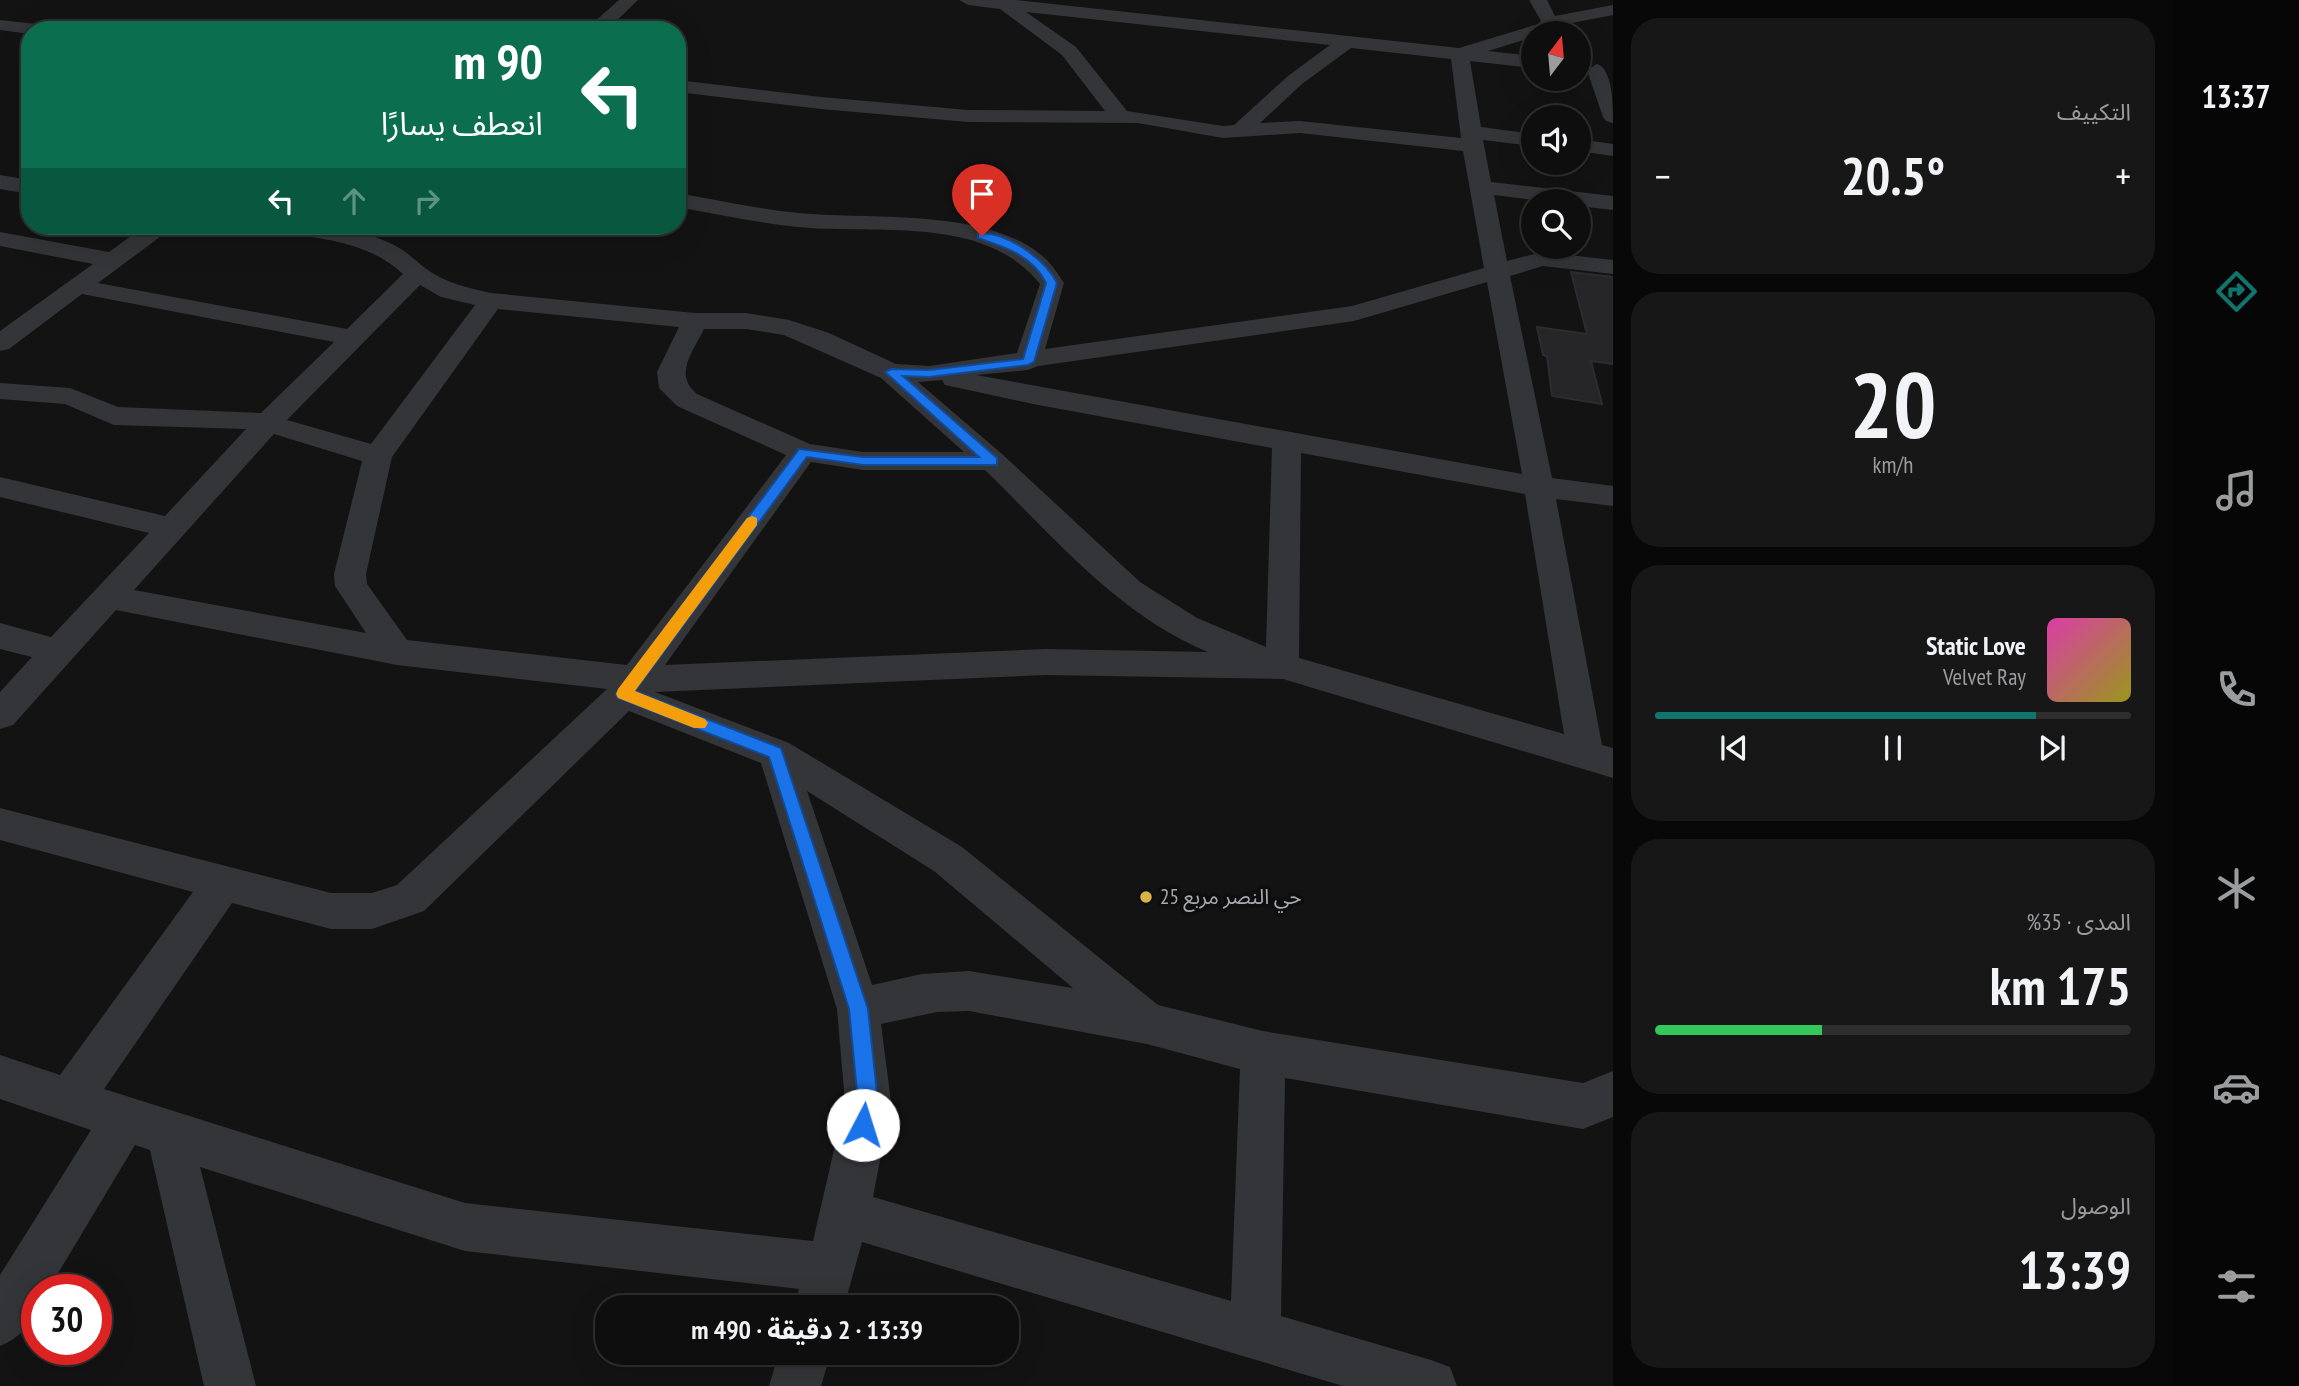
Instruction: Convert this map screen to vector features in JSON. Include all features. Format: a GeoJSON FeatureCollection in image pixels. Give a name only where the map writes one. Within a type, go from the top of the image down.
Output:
{"type":"FeatureCollection","features":[{"type":"Feature","properties":{"kind":"street"},"geometry":{"type":"LineString","coordinates":[[606,21],[629,0]]}},
{"type":"Feature","properties":{"kind":"street"},"geometry":{"type":"LineString","coordinates":[[968,0],[1005,5],[1116,8],[1345,43],[1521,61]]}},
{"type":"Feature","properties":{"kind":"street"},"geometry":{"type":"LineString","coordinates":[[1538,0],[1549,21]]}},
{"type":"Feature","properties":{"kind":"street"},"geometry":{"type":"LineString","coordinates":[[1005,5],[1069,51],[1121,117]]}},
{"type":"Feature","properties":{"kind":"street"},"geometry":{"type":"LineString","coordinates":[[1555,21],[1613,10]]}},
{"type":"Feature","properties":{"kind":"street"},"geometry":{"type":"LineString","coordinates":[[0,25],[21,27]]}},
{"type":"Feature","properties":{"kind":"street"},"geometry":{"type":"LineString","coordinates":[[1460,54],[1521,35]]}},
{"type":"Feature","properties":{"kind":"street"},"geometry":{"type":"LineString","coordinates":[[1237,132],[1295,80],[1345,43]]}},
{"type":"Feature","properties":{"kind":"street"},"geometry":{"type":"LineString","coordinates":[[340,235],[384,247],[404,260],[417,274],[450,292],[491,301],[695,321],[746,321],[789,328],[820,339],[891,372],[1150,607],[1177,624],[1282,666],[1600,759],[1539,488],[1472,139],[1460,54]]}},
{"type":"Feature","properties":{"kind":"street"},"geometry":{"type":"LineString","coordinates":[[1596,69],[1613,117]]}},
{"type":"Feature","properties":{"kind":"street"},"geometry":{"type":"LineString","coordinates":[[686,87],[968,116],[1121,117],[1157,119],[1208,130],[1237,132],[1300,127],[1521,140]]}},
{"type":"Feature","properties":{"kind":"street"},"geometry":{"type":"LineString","coordinates":[[1591,147],[1613,150]]}},
{"type":"Feature","properties":{"kind":"street"},"geometry":{"type":"LineString","coordinates":[[0,182],[21,186]]}},
{"type":"Feature","properties":{"kind":"street"},"geometry":{"type":"LineString","coordinates":[[1481,187],[1613,203]]}},
{"type":"Feature","properties":{"kind":"street"},"geometry":{"type":"LineString","coordinates":[[686,201],[799,220],[920,226],[982,236],[1013,247],[1034,259],[1052,283],[1028,362]]}},
{"type":"Feature","properties":{"kind":"street"},"geometry":{"type":"LineString","coordinates":[[5,334],[148,235]]}},
{"type":"Feature","properties":{"kind":"street"},"geometry":{"type":"LineString","coordinates":[[0,239],[113,260]]}},
{"type":"Feature","properties":{"kind":"street"},"geometry":{"type":"LineString","coordinates":[[929,374],[1028,362],[1354,313],[1497,270],[1549,259],[1613,267]]}},
{"type":"Feature","properties":{"kind":"street"},"geometry":{"type":"LineString","coordinates":[[0,715],[268,423],[417,274]]}},
{"type":"Feature","properties":{"kind":"street"},"geometry":{"type":"LineString","coordinates":[[77,286],[355,338]]}},
{"type":"Feature","properties":{"kind":"street"},"geometry":{"type":"LineString","coordinates":[[397,652],[351,586],[350,574],[378,456],[491,301]]}},
{"type":"Feature","properties":{"kind":"street"},"geometry":{"type":"LineString","coordinates":[[695,321],[670,372],[673,388],[687,400],[804,452],[863,461],[992,461]]}},
{"type":"Feature","properties":{"kind":"street"},"geometry":{"type":"LineString","coordinates":[[891,372],[929,374],[1054,402],[1287,441],[1539,488],[1613,496]]}},
{"type":"Feature","properties":{"kind":"street"},"geometry":{"type":"LineString","coordinates":[[0,391],[70,396],[114,416],[232,419],[268,423],[378,456]]}},
{"type":"Feature","properties":{"kind":"street"},"geometry":{"type":"LineString","coordinates":[[1282,666],[1287,441]]}},
{"type":"Feature","properties":{"kind":"street"},"geometry":{"type":"LineString","coordinates":[[0,824],[331,911],[372,911],[410,898],[630,687],[804,452]]}},
{"type":"Feature","properties":{"kind":"street"},"geometry":{"type":"LineString","coordinates":[[0,487],[171,528]]}},
{"type":"Feature","properties":{"kind":"street"},"geometry":{"type":"LineString","coordinates":[[108,597],[397,652],[630,687],[1046,662],[1282,666]]}},
{"type":"Feature","properties":{"kind":"street"},"geometry":{"type":"LineString","coordinates":[[0,636],[59,652]]}},
{"type":"Feature","properties":{"kind":"street"},"geometry":{"type":"LineString","coordinates":[[630,687],[776,752],[948,859],[1147,1023]]}},
{"type":"Feature","properties":{"kind":"street"},"geometry":{"type":"LineString","coordinates":[[0,1077],[147,1127],[465,1227],[826,1288],[846,1213],[868,1102],[858,1009],[776,752]]}},
{"type":"Feature","properties":{"kind":"street"},"geometry":{"type":"LineString","coordinates":[[69,1100],[224,882]]}},
{"type":"Feature","properties":{"kind":"street"},"geometry":{"type":"LineString","coordinates":[[858,1009],[927,992],[961,989],[1147,1023],[1263,1053],[1603,1103]]}},
{"type":"Feature","properties":{"kind":"street"},"geometry":{"type":"LineString","coordinates":[[1255,1334],[1263,1053]]}},
{"type":"Feature","properties":{"kind":"street"},"geometry":{"type":"LineString","coordinates":[[0,1321],[147,1127]]}},
{"type":"Feature","properties":{"kind":"street"},"geometry":{"type":"LineString","coordinates":[[147,1127],[230,1386]]}},
{"type":"Feature","properties":{"kind":"street"},"geometry":{"type":"LineString","coordinates":[[846,1213],[1431,1386]]}},
{"type":"Feature","properties":{"kind":"street"},"geometry":{"type":"LineString","coordinates":[[794,1386],[801,1365]]}},
{"type":"Feature","properties":{"kind":"building"},"geometry":{"type":"Polygon","coordinates":[[[1571,272],[1613,277],[1613,364],[1591,361],[1602,404],[1552,396],[1547,356],[1543,355],[1537,327],[1587,334],[1571,272]]]}},
{"type":"Feature","properties":{"kind":"slow traffic"},"geometry":{"type":"LineString","coordinates":[[700,723],[624,694],[752,521]]}},
{"type":"Feature","properties":{"kind":"place","name":"حي النصر مربع 25"},"geometry":{"type":"Point","coordinates":[1146,897]}},
{"type":"Feature","properties":{"kind":"route"},"geometry":{"type":"LineString","coordinates":[[863,1125],[868,1102],[858,1009],[776,752],[624,694],[804,452],[863,461],[992,461],[891,372],[929,374],[1028,362],[1052,283],[1034,259],[999,240],[982,236]]}}]}
